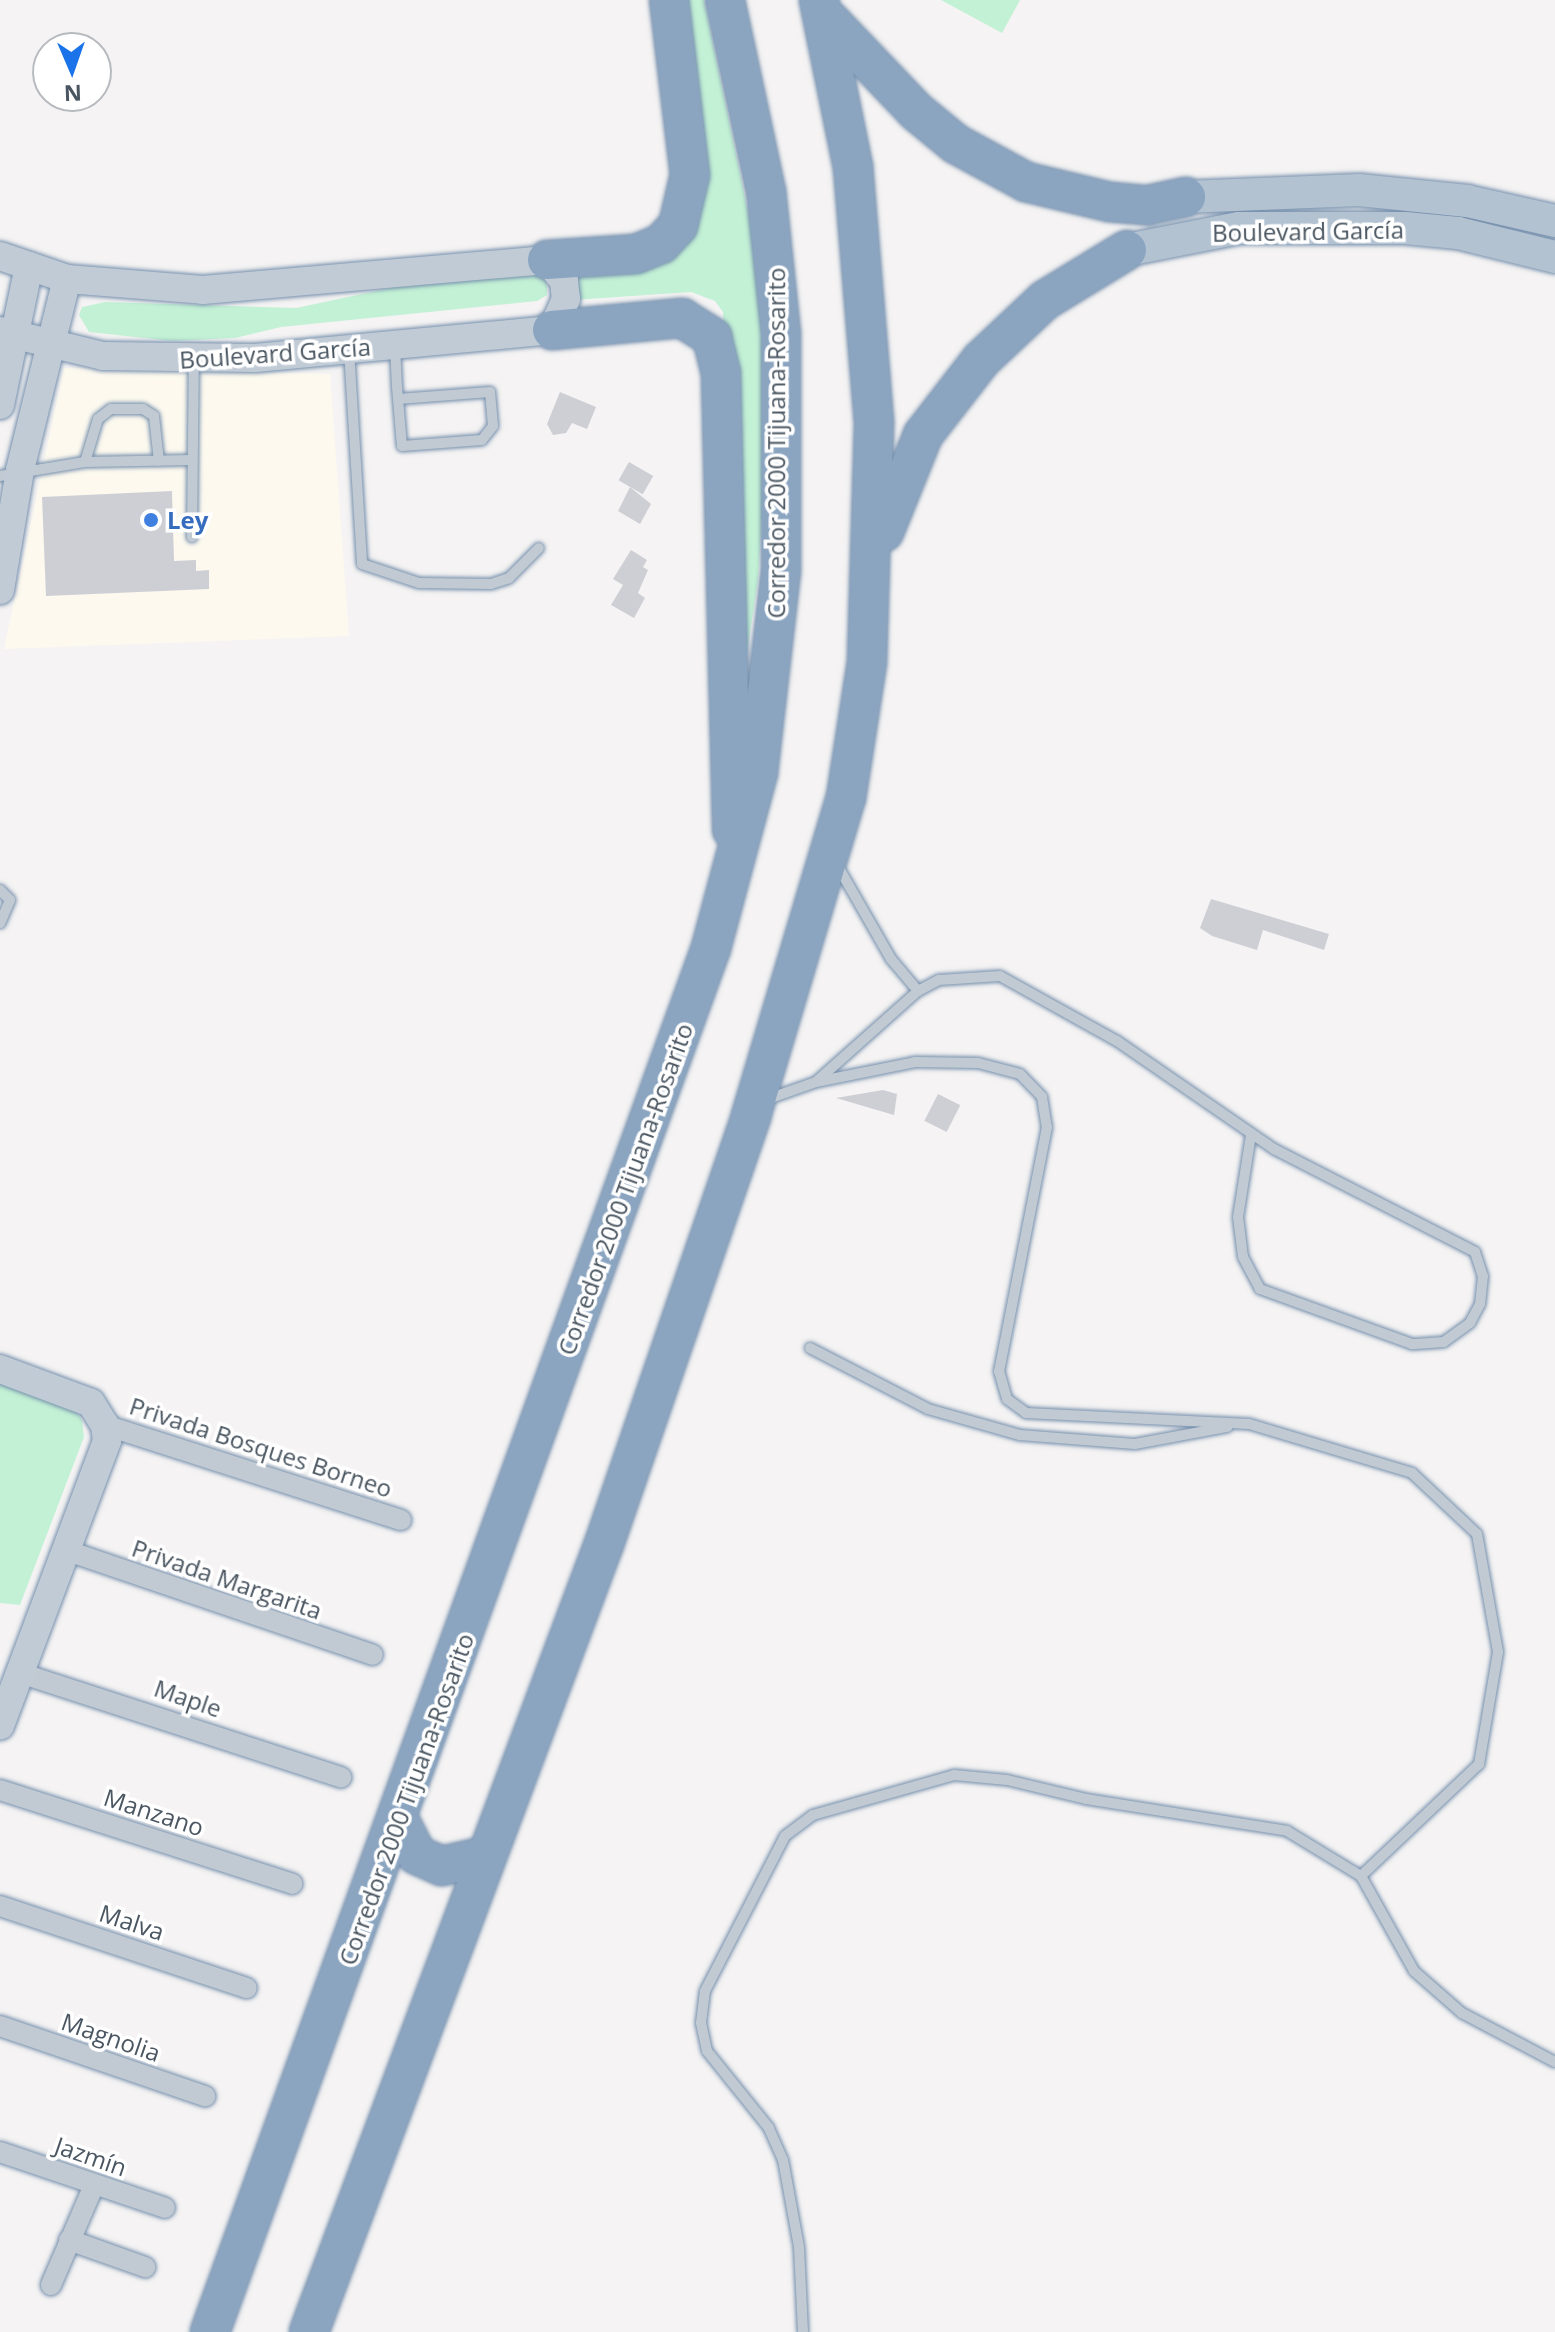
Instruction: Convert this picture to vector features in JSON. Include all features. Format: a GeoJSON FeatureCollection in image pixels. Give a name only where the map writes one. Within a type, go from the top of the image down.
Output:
{"type":"FeatureCollection","features":[{"type":"Feature","properties":{"kind":"highway"},"geometry":{"type":"LineString","coordinates":[[547,260],[636,254],[661,244],[678,226],[690,175],[669,0]]}},
{"type":"Feature","properties":{"kind":"highway","name":"Corredor 2000 Tijuana-Rosarito"},"geometry":{"type":"LineString","coordinates":[[210,2332],[399,1820],[711,948],[758,772],[777,635],[781,334],[766,192],[725,0]]}},
{"type":"Feature","properties":{"kind":"highway"},"geometry":{"type":"LineString","coordinates":[[821,5],[917,112],[956,144],[1026,182],[1110,202],[1148,205],[1186,197]]}},
{"type":"Feature","properties":{"kind":"highway"},"geometry":{"type":"LineString","coordinates":[[309,2332],[604,1544],[755,1103],[846,798],[867,662],[873,573],[874,422],[864,254],[840,84],[821,5]]}},
{"type":"Feature","properties":{"kind":"highway"},"geometry":{"type":"LineString","coordinates":[[873,573],[905,472],[948,399],[1045,300],[1127,250]]}},
{"type":"Feature","properties":{"kind":"highway"},"geometry":{"type":"LineString","coordinates":[[552,330],[682,318],[712,337],[718,355],[728,781],[735,861]]}},
{"type":"Feature","properties":{"kind":"highway"},"geometry":{"type":"LineString","coordinates":[[399,1820],[417,1855],[442,1866],[486,1856]]}},
{"type":"Feature","properties":{"kind":"main road","name":"Boulevard García"},"geometry":{"type":"LineString","coordinates":[[1186,197],[1359,190],[1467,201],[1555,221]]}},
{"type":"Feature","properties":{"kind":"main road","name":"Boulevard García"},"geometry":{"type":"LineString","coordinates":[[1127,250],[1239,228],[1405,228],[1458,233],[1555,257]]}},
{"type":"Feature","properties":{"kind":"main road"},"geometry":{"type":"LineString","coordinates":[[0,256],[67,279],[158,289],[250,289],[547,260],[564,281],[566,299],[552,330]]}},
{"type":"Feature","properties":{"kind":"main road"},"geometry":{"type":"LineString","coordinates":[[0,405],[7,334],[29,266]]}},
{"type":"Feature","properties":{"kind":"main road"},"geometry":{"type":"LineString","coordinates":[[0,590],[10,473],[52,347],[67,279]]}},
{"type":"Feature","properties":{"kind":"main road","name":"Boulevard García"},"geometry":{"type":"LineString","coordinates":[[7,334],[52,347],[103,356],[194,360],[395,346],[552,330]]}},
{"type":"Feature","properties":{"kind":"main road"},"geometry":{"type":"LineString","coordinates":[[0,1369],[91,1403],[105,1425],[106,1448],[65,1550],[9,1664],[2,1714]]}},
{"type":"Feature","properties":{"kind":"street","name":"Boulevard García"},"geometry":{"type":"LineString","coordinates":[[1127,250],[1186,197]]}},
{"type":"Feature","properties":{"kind":"street","name":"Privada Bosques Borneo"},"geometry":{"type":"LineString","coordinates":[[105,1425],[401,1520]]}},
{"type":"Feature","properties":{"kind":"street","name":"Privada Margarita"},"geometry":{"type":"LineString","coordinates":[[65,1550],[373,1655]]}},
{"type":"Feature","properties":{"kind":"street","name":"Maple"},"geometry":{"type":"LineString","coordinates":[[9,1664],[341,1777]]}},
{"type":"Feature","properties":{"kind":"street","name":"Manzano"},"geometry":{"type":"LineString","coordinates":[[0,1790],[292,1884]]}},
{"type":"Feature","properties":{"kind":"street","name":"Malva"},"geometry":{"type":"LineString","coordinates":[[0,1906],[247,1988]]}},
{"type":"Feature","properties":{"kind":"street","name":"Magnolia"},"geometry":{"type":"LineString","coordinates":[[0,2026],[205,2096]]}},
{"type":"Feature","properties":{"kind":"street","name":"Jazmín"},"geometry":{"type":"LineString","coordinates":[[0,2152],[165,2208]]}},
{"type":"Feature","properties":{"kind":"street"},"geometry":{"type":"LineString","coordinates":[[51,2285],[94,2185]]}},
{"type":"Feature","properties":{"kind":"street"},"geometry":{"type":"LineString","coordinates":[[69,2240],[145,2267]]}},
{"type":"Feature","properties":{"kind":"lane"},"geometry":{"type":"LineString","coordinates":[[395,346],[398,399],[402,446],[482,440],[493,426],[490,392],[398,399]]}},
{"type":"Feature","properties":{"kind":"lane"},"geometry":{"type":"LineString","coordinates":[[349,348],[362,564],[419,583],[491,584],[509,578],[539,548]]}},
{"type":"Feature","properties":{"kind":"lane"},"geometry":{"type":"LineString","coordinates":[[192,537],[194,360]]}},
{"type":"Feature","properties":{"kind":"lane"},"geometry":{"type":"LineString","coordinates":[[85,462],[98,419],[111,409],[143,409],[154,416],[159,461]]}},
{"type":"Feature","properties":{"kind":"lane"},"geometry":{"type":"LineString","coordinates":[[10,473],[85,462],[192,460]]}},
{"type":"Feature","properties":{"kind":"lane"},"geometry":{"type":"LineString","coordinates":[[831,855],[891,959],[918,991]]}},
{"type":"Feature","properties":{"kind":"lane"},"geometry":{"type":"LineString","coordinates":[[0,890],[10,900],[0,923]]}},
{"type":"Feature","properties":{"kind":"lane"},"geometry":{"type":"LineString","coordinates":[[816,1082],[918,991],[939,980],[1000,976],[1117,1041],[1251,1135],[1475,1252],[1483,1276],[1480,1304],[1470,1323],[1444,1342],[1412,1344],[1260,1289],[1243,1257],[1238,1217],[1251,1135]]}},
{"type":"Feature","properties":{"kind":"lane"},"geometry":{"type":"LineString","coordinates":[[755,1103],[816,1082],[915,1062],[978,1063],[1020,1074],[1042,1097],[1047,1127],[999,1371],[1007,1399],[1026,1413],[1249,1424],[1412,1473],[1477,1534],[1498,1652],[1479,1764],[1361,1876]]}},
{"type":"Feature","properties":{"kind":"lane"},"geometry":{"type":"LineString","coordinates":[[810,1348],[928,1409],[1020,1435],[1135,1444],[1249,1424]]}},
{"type":"Feature","properties":{"kind":"lane"},"geometry":{"type":"LineString","coordinates":[[803,2332],[799,2247],[783,2160],[769,2128],[707,2051],[701,2023],[705,1991],[785,1836],[813,1815],[954,1775],[1007,1780],[1086,1799],[1287,1831],[1361,1876],[1414,1971],[1462,2013],[1555,2062]]}},
{"type":"Feature","properties":{"kind":"shaded area"},"geometry":{"type":"Polygon","coordinates":[[[64,368],[330,374],[349,636],[4,649],[64,368]]]}},
{"type":"Feature","properties":{"kind":"green space"},"geometry":{"type":"Polygon","coordinates":[[[678,0],[704,0],[755,245],[766,391],[762,516],[758,580],[735,732],[723,312],[715,301],[691,292],[573,300],[569,270],[669,252],[678,0]]]}},
{"type":"Feature","properties":{"kind":"green space"},"geometry":{"type":"Polygon","coordinates":[[[941,0],[1020,0],[1002,33],[941,0]]]}},
{"type":"Feature","properties":{"kind":"green space"},"geometry":{"type":"Polygon","coordinates":[[[529,271],[544,277],[547,285],[547,295],[537,301],[281,327],[235,338],[172,341],[89,332],[79,315],[82,307],[105,302],[296,308],[409,284],[529,271]]]}},
{"type":"Feature","properties":{"kind":"green space"},"geometry":{"type":"Polygon","coordinates":[[[0,1379],[71,1404],[82,1420],[84,1437],[20,1605],[0,1603],[0,1379]]]}},
{"type":"Feature","properties":{"kind":"building"},"geometry":{"type":"Polygon","coordinates":[[[560,392],[596,407],[587,429],[572,423],[566,433],[553,435],[547,424],[560,392]]]}},
{"type":"Feature","properties":{"kind":"building"},"geometry":{"type":"Polygon","coordinates":[[[629,462],[653,476],[643,494],[618,480],[629,462]]]}},
{"type":"Feature","properties":{"kind":"building"},"geometry":{"type":"Polygon","coordinates":[[[630,487],[651,504],[640,524],[618,511],[630,487]]]}},
{"type":"Feature","properties":{"kind":"building"},"geometry":{"type":"Polygon","coordinates":[[[172,491],[174,561],[196,560],[196,571],[209,570],[209,589],[46,596],[42,497],[172,491]]]}},
{"type":"Feature","properties":{"kind":"building"},"geometry":{"type":"Polygon","coordinates":[[[631,550],[647,560],[643,567],[648,570],[638,593],[645,598],[634,618],[611,605],[623,585],[613,579],[631,550]]]}},
{"type":"Feature","properties":{"kind":"building"},"geometry":{"type":"Polygon","coordinates":[[[1211,899],[1329,934],[1324,950],[1263,930],[1257,950],[1212,936],[1200,928],[1211,899]]]}},
{"type":"Feature","properties":{"kind":"building"},"geometry":{"type":"Polygon","coordinates":[[[883,1090],[897,1094],[894,1115],[836,1098],[883,1090]]]}},
{"type":"Feature","properties":{"kind":"building"},"geometry":{"type":"Polygon","coordinates":[[[938,1094],[960,1105],[947,1132],[924,1121],[938,1094]]]}},
{"type":"Feature","properties":{"kind":"place","name":"Ley"},"geometry":{"type":"Point","coordinates":[151,520]}}]}
